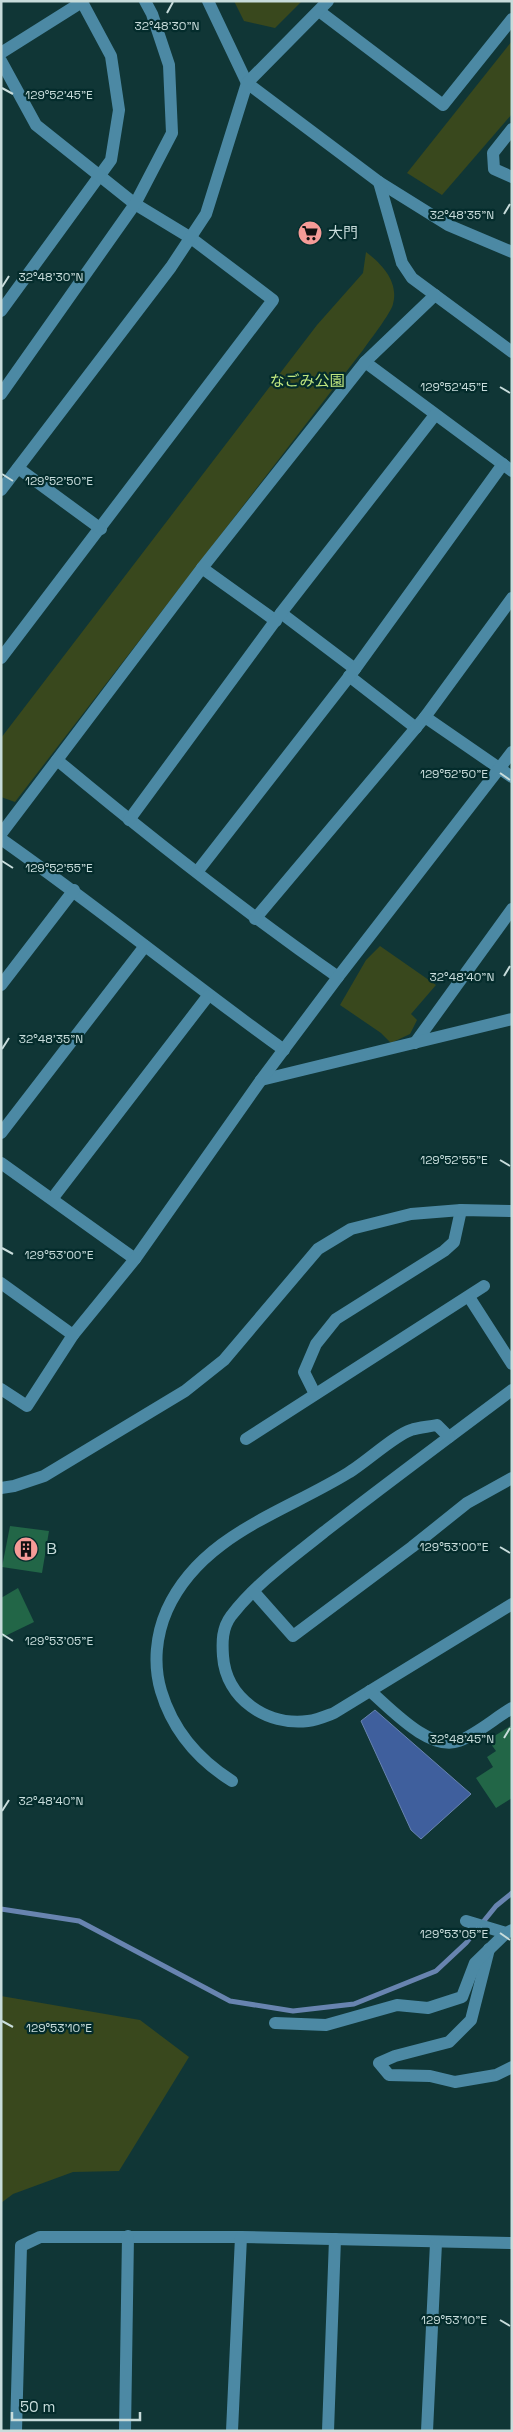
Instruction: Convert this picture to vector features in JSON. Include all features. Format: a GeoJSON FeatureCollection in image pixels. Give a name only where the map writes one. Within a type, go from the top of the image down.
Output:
{"type":"FeatureCollection","features":[{"type":"Feature","properties":{"kind":"street"},"geometry":{"type":"LineString","coordinates":[[1,394],[136,204],[172,133],[169,65],[152,14],[145,1]]}},
{"type":"Feature","properties":{"kind":"street"},"geometry":{"type":"LineString","coordinates":[[208,1],[247,83],[379,182],[448,225],[512,252]]}},
{"type":"Feature","properties":{"kind":"street"},"geometry":{"type":"LineString","coordinates":[[1,490],[171,267],[206,214],[247,83],[328,1]]}},
{"type":"Feature","properties":{"kind":"street"},"geometry":{"type":"LineString","coordinates":[[1,53],[82,2],[111,56],[120,110],[111,160],[1,311]]}},
{"type":"Feature","properties":{"kind":"street"},"geometry":{"type":"LineString","coordinates":[[318,11],[442,105],[512,19]]}},
{"type":"Feature","properties":{"kind":"street"},"geometry":{"type":"LineString","coordinates":[[1,60],[36,125],[136,204],[191,238],[273,300],[101,529],[1,658]]}},
{"type":"Feature","properties":{"kind":"street"},"geometry":{"type":"LineString","coordinates":[[512,129],[493,153],[494,170],[512,177]]}},
{"type":"Feature","properties":{"kind":"street"},"geometry":{"type":"LineString","coordinates":[[379,182],[402,263],[412,278],[512,352]]}},
{"type":"Feature","properties":{"kind":"street"},"geometry":{"type":"LineString","coordinates":[[1,834],[202,568],[365,362],[435,295]]}},
{"type":"Feature","properties":{"kind":"street"},"geometry":{"type":"LineString","coordinates":[[197,872],[352,672],[507,467],[365,362]]}},
{"type":"Feature","properties":{"kind":"street"},"geometry":{"type":"LineString","coordinates":[[129,820],[279,617],[435,415]]}},
{"type":"Feature","properties":{"kind":"street"},"geometry":{"type":"LineString","coordinates":[[18,468],[101,529]]}},
{"type":"Feature","properties":{"kind":"street"},"geometry":{"type":"LineString","coordinates":[[202,568],[279,617],[352,672],[416,728]]}},
{"type":"Feature","properties":{"kind":"street"},"geometry":{"type":"LineString","coordinates":[[255,919],[425,717],[512,598]]}},
{"type":"Feature","properties":{"kind":"street"},"geometry":{"type":"LineString","coordinates":[[425,717],[512,777]]}},
{"type":"Feature","properties":{"kind":"street"},"geometry":{"type":"LineString","coordinates":[[1,1389],[27,1406],[73,1335],[135,1259],[262,1080],[338,977],[512,752]]}},
{"type":"Feature","properties":{"kind":"street"},"geometry":{"type":"LineString","coordinates":[[57,760],[129,820],[255,919],[338,977]]}},
{"type":"Feature","properties":{"kind":"street"},"geometry":{"type":"LineString","coordinates":[[1,839],[74,890],[208,996],[284,1050]]}},
{"type":"Feature","properties":{"kind":"street"},"geometry":{"type":"LineString","coordinates":[[1,985],[74,890]]}},
{"type":"Feature","properties":{"kind":"street"},"geometry":{"type":"LineString","coordinates":[[414,1043],[512,909]]}},
{"type":"Feature","properties":{"kind":"street"},"geometry":{"type":"LineString","coordinates":[[1,1133],[145,946]]}},
{"type":"Feature","properties":{"kind":"street"},"geometry":{"type":"LineString","coordinates":[[52,1199],[208,996]]}},
{"type":"Feature","properties":{"kind":"street"},"geometry":{"type":"LineString","coordinates":[[262,1080],[512,1019]]}},
{"type":"Feature","properties":{"kind":"street"},"geometry":{"type":"LineString","coordinates":[[1,1162],[135,1259]]}},
{"type":"Feature","properties":{"kind":"street"},"geometry":{"type":"LineString","coordinates":[[315,1394],[304,1372],[316,1344],[331,1325],[336,1319],[444,1251],[454,1242],[461,1210]]}},
{"type":"Feature","properties":{"kind":"street"},"geometry":{"type":"LineString","coordinates":[[1,1488],[14,1486],[44,1476],[185,1391],[224,1360],[318,1249],[351,1229],[410,1214],[461,1210],[512,1211]]}},
{"type":"Feature","properties":{"kind":"street"},"geometry":{"type":"LineString","coordinates":[[1,1283],[73,1335]]}},
{"type":"Feature","properties":{"kind":"street"},"geometry":{"type":"LineString","coordinates":[[246,1439],[484,1286]]}},
{"type":"Feature","properties":{"kind":"street"},"geometry":{"type":"LineString","coordinates":[[469,1297],[512,1364]]}},
{"type":"Feature","properties":{"kind":"street"},"geometry":{"type":"LineString","coordinates":[[512,1390],[332,1526],[267,1578],[230,1617],[222,1638],[224,1664],[234,1692],[253,1709],[281,1721],[310,1721],[334,1713],[512,1605]]}},
{"type":"Feature","properties":{"kind":"street"},"geometry":{"type":"LineString","coordinates":[[232,1781],[214,1770],[196,1754],[167,1713],[158,1682],[156,1643],[163,1620],[176,1592],[198,1564],[224,1542],[268,1515],[348,1474],[409,1430],[437,1425],[450,1437]]}},
{"type":"Feature","properties":{"kind":"street"},"geometry":{"type":"LineString","coordinates":[[254,1592],[293,1636],[412,1547],[467,1503],[512,1478]]}},
{"type":"Feature","properties":{"kind":"street"},"geometry":{"type":"LineString","coordinates":[[370,1691],[424,1735],[443,1744],[460,1741],[512,1708]]}},
{"type":"Feature","properties":{"kind":"street"},"geometry":{"type":"LineString","coordinates":[[467,1921],[491,1929],[509,1932]]}},
{"type":"Feature","properties":{"kind":"street"},"geometry":{"type":"LineString","coordinates":[[275,2023],[326,2025],[397,2006],[428,2008],[462,1996],[475,1963],[509,1932]]}},
{"type":"Feature","properties":{"kind":"street"},"geometry":{"type":"LineString","coordinates":[[489,1949],[471,2020],[449,2042],[378,2063],[389,2075],[430,2076],[455,2082],[496,2075],[512,2067]]}},
{"type":"Feature","properties":{"kind":"street"},"geometry":{"type":"LineString","coordinates":[[125,2431],[128,2236]]}},
{"type":"Feature","properties":{"kind":"street"},"geometry":{"type":"LineString","coordinates":[[232,2431],[241,2236]]}},
{"type":"Feature","properties":{"kind":"street"},"geometry":{"type":"LineString","coordinates":[[16,2431],[21,2246],[40,2237],[241,2236],[436,2243],[512,2243]]}},
{"type":"Feature","properties":{"kind":"street"},"geometry":{"type":"LineString","coordinates":[[328,2431],[335,2240]]}},
{"type":"Feature","properties":{"kind":"street"},"geometry":{"type":"LineString","coordinates":[[427,2431],[436,2243]]}},
{"type":"Feature","properties":{"kind":"green space"},"geometry":{"type":"Polygon","coordinates":[[[234,1],[302,1],[275,28],[244,21],[234,1]]]}},
{"type":"Feature","properties":{"kind":"green space"},"geometry":{"type":"Polygon","coordinates":[[[512,41],[512,114],[442,195],[407,173],[512,41]]]}},
{"type":"Feature","properties":{"kind":"green space","name":"なごみ公園"},"geometry":{"type":"Polygon","coordinates":[[[366,252],[388,274],[394,288],[393,304],[384,320],[363,350],[15,802],[1,797],[1,738],[317,325],[363,273],[366,252]]]}},
{"type":"Feature","properties":{"kind":"green space"},"geometry":{"type":"Polygon","coordinates":[[[380,946],[436,985],[411,1014],[417,1020],[410,1034],[391,1043],[381,1033],[340,1005],[366,960],[380,946]]]}},
{"type":"Feature","properties":{"kind":"green space"},"geometry":{"type":"Polygon","coordinates":[[[1,1996],[140,2020],[189,2057],[119,2171],[73,2172],[13,2194],[1,2203],[1,1996]]]}},
{"type":"Feature","properties":{"kind":"water"},"geometry":{"type":"Polygon","coordinates":[[[375,1710],[471,1794],[421,1839],[411,1830],[361,1721],[375,1710]]]}},
{"type":"Feature","properties":{"kind":"building","name":"Ｂ"},"geometry":{"type":"Polygon","coordinates":[[[10,1526],[49,1531],[42,1573],[2,1567],[10,1526]]]}},
{"type":"Feature","properties":{"kind":"building"},"geometry":{"type":"Polygon","coordinates":[[[18,1588],[34,1622],[1,1638],[1,1598],[18,1588]]]}},
{"type":"Feature","properties":{"kind":"building"},"geometry":{"type":"Polygon","coordinates":[[[512,1725],[512,1798],[496,1808],[476,1778],[493,1767],[487,1757],[496,1751],[488,1740],[512,1725]]]}},
{"type":"Feature","properties":{"kind":"waterway"},"geometry":{"type":"LineString","coordinates":[[1,1909],[79,1921],[230,2001],[293,2011],[354,2004],[436,1971],[466,1943],[496,1906],[512,1893]]}},
{"type":"Feature","properties":{"kind":"place","name":"大門"},"geometry":{"type":"Point","coordinates":[310,233]}},
{"type":"Feature","properties":{"kind":"place","name":"Ｂ"},"geometry":{"type":"Point","coordinates":[26,1549]}}]}
